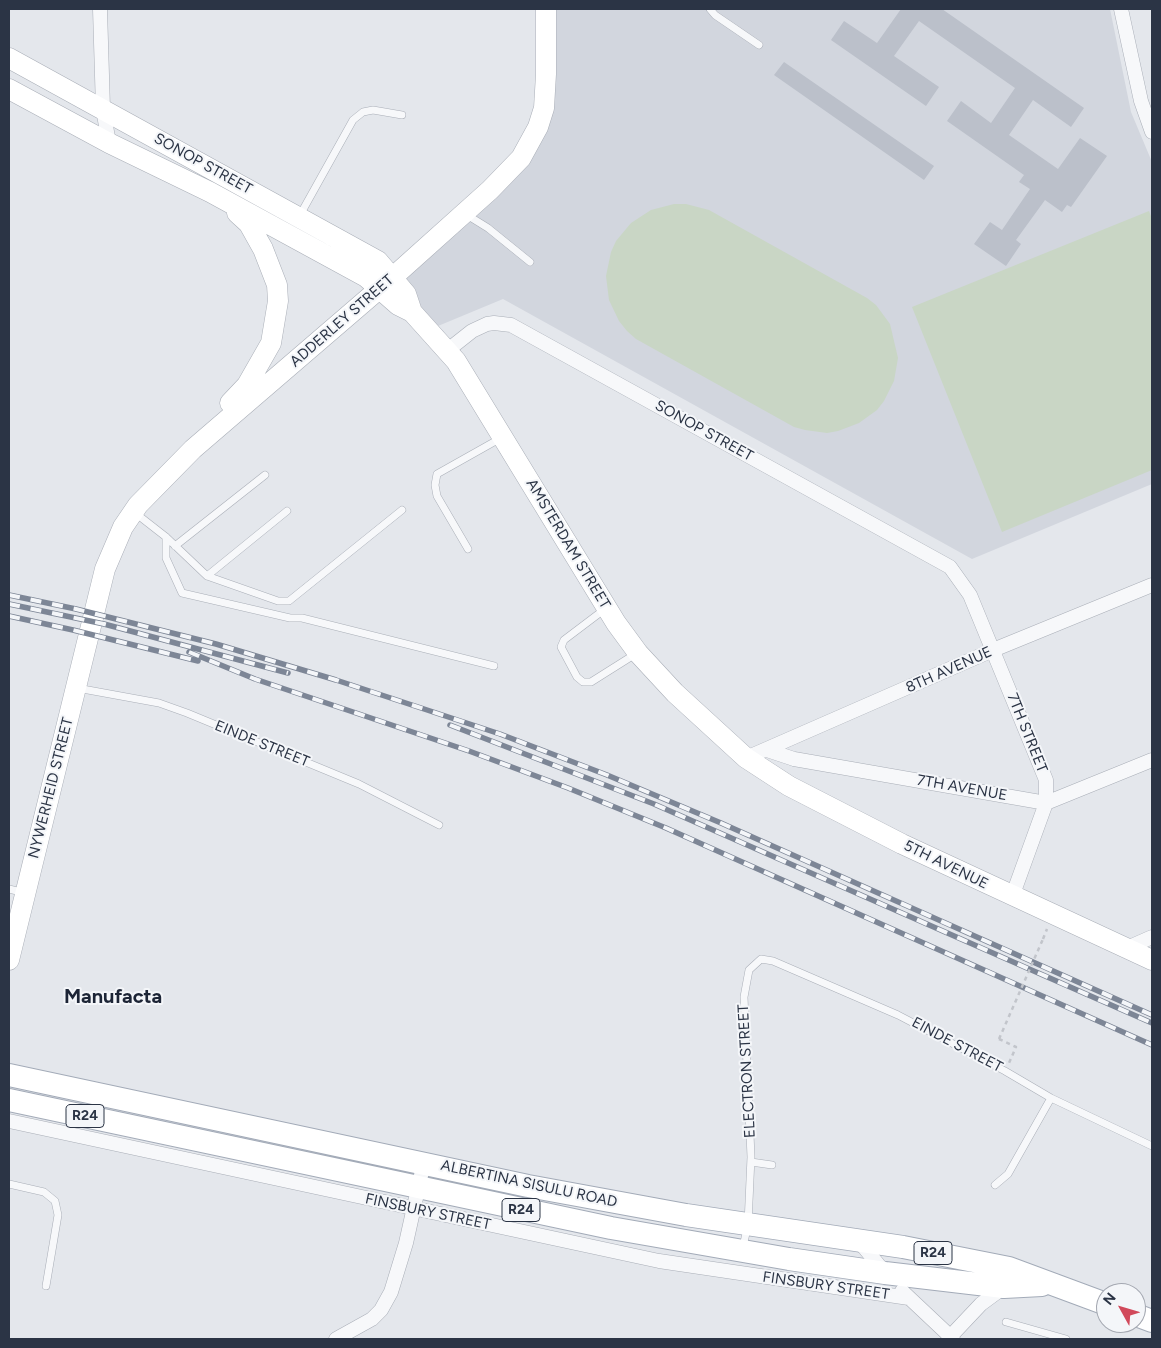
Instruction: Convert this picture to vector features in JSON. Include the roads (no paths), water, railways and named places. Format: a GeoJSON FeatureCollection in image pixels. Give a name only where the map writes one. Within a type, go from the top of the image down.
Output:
{"type":"FeatureCollection","features":[{"type":"Feature","properties":{"kind":"main road","name":"ALBERTINA SISULU ROAD"},"geometry":{"type":"LineString","coordinates":[[9,1075],[424,1162],[528,1186],[748,1224],[857,1240],[1008,1268],[1096,1300]]}},
{"type":"Feature","properties":{"kind":"main road","name":"ALBERTINA SISULU ROAD"},"geometry":{"type":"LineString","coordinates":[[9,1100],[575,1221],[742,1251],[885,1273],[1004,1287],[1051,1284]]}},
{"type":"Feature","properties":{"kind":"street"},"geometry":{"type":"LineString","coordinates":[[100,9],[103,109],[109,143]]}},
{"type":"Feature","properties":{"kind":"street","name":"ADDERLEY STREET"},"geometry":{"type":"LineString","coordinates":[[94,617],[111,552],[123,527],[136,508],[193,449],[387,282],[510,172],[529,145],[538,127],[544,108],[546,9]]}},
{"type":"Feature","properties":{"kind":"street"},"geometry":{"type":"LineString","coordinates":[[1121,9],[1141,102],[1152,129]]}},
{"type":"Feature","properties":{"kind":"street","name":"SONOP STREET"},"geometry":{"type":"LineString","coordinates":[[9,58],[378,262],[387,282]]}},
{"type":"Feature","properties":{"kind":"street","name":"SONOP STREET"},"geometry":{"type":"LineString","coordinates":[[9,90],[109,143],[210,192],[366,277],[387,282]]}},
{"type":"Feature","properties":{"kind":"street"},"geometry":{"type":"LineString","coordinates":[[136,508],[175,458],[247,385],[271,343],[278,301],[278,285],[270,265],[249,224],[210,192]]}},
{"type":"Feature","properties":{"kind":"street","name":"AMSTERDAM STREET"},"geometry":{"type":"LineString","coordinates":[[387,282],[398,305],[412,312],[448,350],[606,608],[638,653],[675,693],[746,758]]}},
{"type":"Feature","properties":{"kind":"street","name":"SONOP STREET"},"geometry":{"type":"LineString","coordinates":[[448,350],[472,331],[487,324],[511,325],[945,564],[958,575]]}},
{"type":"Feature","properties":{"kind":"street","name":"7TH STREET"},"geometry":{"type":"LineString","coordinates":[[958,575],[970,595],[1046,780],[1046,803],[1012,896]]}},
{"type":"Feature","properties":{"kind":"street","name":"8TH AVENUE"},"geometry":{"type":"LineString","coordinates":[[746,758],[993,650],[1152,584]]}},
{"type":"Feature","properties":{"kind":"street","name":"NYWERHEID STREET"},"geometry":{"type":"LineString","coordinates":[[9,960],[17,891],[76,688],[94,617]]}},
{"type":"Feature","properties":{"kind":"street","name":"7TH AVENUE"},"geometry":{"type":"LineString","coordinates":[[766,750],[794,759],[1046,803]]}},
{"type":"Feature","properties":{"kind":"street","name":"5TH AVENUE"},"geometry":{"type":"LineString","coordinates":[[746,758],[810,798],[1012,896],[1152,960]]}},
{"type":"Feature","properties":{"kind":"street"},"geometry":{"type":"LineString","coordinates":[[1046,803],[1152,760]]}},
{"type":"Feature","properties":{"kind":"street"},"geometry":{"type":"LineString","coordinates":[[1127,948],[1152,937]]}},
{"type":"Feature","properties":{"kind":"street","name":"FINSBURY STREET"},"geometry":{"type":"LineString","coordinates":[[9,1121],[660,1260],[909,1298]]}},
{"type":"Feature","properties":{"kind":"street"},"geometry":{"type":"LineString","coordinates":[[336,1339],[372,1319],[386,1301],[394,1285],[424,1162]]}},
{"type":"Feature","properties":{"kind":"street"},"geometry":{"type":"LineString","coordinates":[[857,1240],[885,1273],[950,1338],[981,1304],[1004,1287]]}},
{"type":"Feature","properties":{"kind":"lane"},"geometry":{"type":"LineString","coordinates":[[710,9],[759,46]]}},
{"type":"Feature","properties":{"kind":"lane"},"geometry":{"type":"LineString","coordinates":[[298,217],[353,120],[363,112],[373,110],[402,115]]}},
{"type":"Feature","properties":{"kind":"lane"},"geometry":{"type":"LineString","coordinates":[[465,213],[488,228],[530,262]]}},
{"type":"Feature","properties":{"kind":"lane"},"geometry":{"type":"LineString","coordinates":[[468,549],[437,496],[435,485],[437,474],[502,437]]}},
{"type":"Feature","properties":{"kind":"lane"},"geometry":{"type":"LineString","coordinates":[[175,546],[264,475]]}},
{"type":"Feature","properties":{"kind":"lane"},"geometry":{"type":"LineString","coordinates":[[136,508],[207,576],[278,601],[289,601],[402,510]]}},
{"type":"Feature","properties":{"kind":"lane"},"geometry":{"type":"LineString","coordinates":[[207,576],[287,511]]}},
{"type":"Feature","properties":{"kind":"lane"},"geometry":{"type":"LineString","coordinates":[[166,537],[166,558],[178,589],[182,592],[290,618],[302,618],[494,666]]}},
{"type":"Feature","properties":{"kind":"lane"},"geometry":{"type":"LineString","coordinates":[[606,608],[564,640],[561,647],[576,677],[583,682],[591,682],[638,653]]}},
{"type":"Feature","properties":{"kind":"lane","name":"EINDE STREET"},"geometry":{"type":"LineString","coordinates":[[76,688],[159,703],[187,713],[359,784],[440,825]]}},
{"type":"Feature","properties":{"kind":"lane","name":"EINDE STREET"},"geometry":{"type":"LineString","coordinates":[[757,962],[761,959],[773,961],[898,1015],[1005,1070],[1051,1098],[1152,1146]]}},
{"type":"Feature","properties":{"kind":"lane","name":"ELECTRON STREET"},"geometry":{"type":"LineString","coordinates":[[742,1251],[748,1224],[751,1162],[744,997],[749,970],[757,962]]}},
{"type":"Feature","properties":{"kind":"lane"},"geometry":{"type":"LineString","coordinates":[[995,1185],[1008,1174],[1051,1098]]}},
{"type":"Feature","properties":{"kind":"lane"},"geometry":{"type":"LineString","coordinates":[[751,1162],[772,1165]]}},
{"type":"Feature","properties":{"kind":"lane"},"geometry":{"type":"LineString","coordinates":[[9,1184],[44,1192],[55,1201],[58,1214],[46,1286]]}},
{"type":"Feature","properties":{"kind":"lane"},"geometry":{"type":"LineString","coordinates":[[1006,1322],[1066,1339]]}},
{"type":"Feature","properties":{"kind":"railway"},"geometry":{"type":"LineString","coordinates":[[9,595],[76,609],[216,644],[336,680],[500,734],[607,775],[721,823],[1152,1015]]}},
{"type":"Feature","properties":{"kind":"railway"},"geometry":{"type":"LineString","coordinates":[[9,604],[104,624],[288,673]]}},
{"type":"Feature","properties":{"kind":"railway"},"geometry":{"type":"LineString","coordinates":[[9,616],[198,661]]}},
{"type":"Feature","properties":{"kind":"railway"},"geometry":{"type":"LineString","coordinates":[[189,652],[255,679],[469,751],[568,788],[666,828],[1152,1045]]}},
{"type":"Feature","properties":{"kind":"railway"},"geometry":{"type":"LineString","coordinates":[[450,725],[654,804],[1152,1023]]}},
{"type":"Feature","properties":{"kind":"district","name":"Manufacta"},"geometry":{"type":"Point","coordinates":[113,997]}}]}
